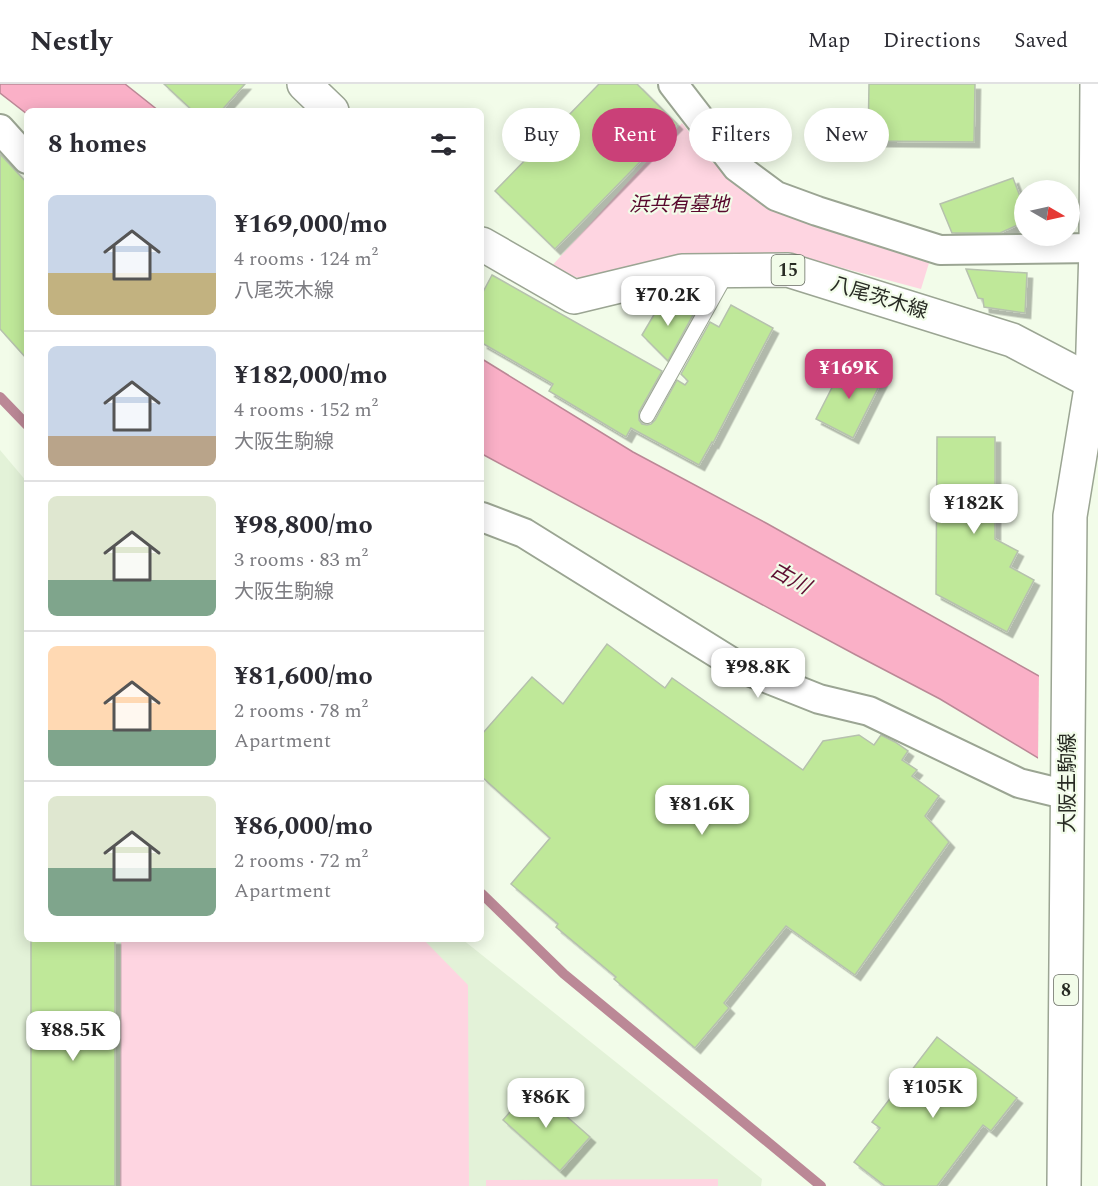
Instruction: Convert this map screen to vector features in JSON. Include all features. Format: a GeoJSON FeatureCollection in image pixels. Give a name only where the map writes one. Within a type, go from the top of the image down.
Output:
{"type":"FeatureCollection","features":[{"type":"Feature","properties":{"kind":"main road"},"geometry":{"type":"LineString","coordinates":[[304,84],[329,108]]}},
{"type":"Feature","properties":{"kind":"main road","name":"大阪生駒線"},"geometry":{"type":"LineString","coordinates":[[1096,84],[1095,386],[1098,415]]}},
{"type":"Feature","properties":{"kind":"main road","name":"八尾茨木線"},"geometry":{"type":"LineString","coordinates":[[484,245],[574,297],[682,271],[788,270],[1012,340],[1095,386]]}},
{"type":"Feature","properties":{"kind":"main road","name":"大阪生駒線"},"geometry":{"type":"LineString","coordinates":[[1064,1186],[1070,516],[1095,386]]}},
{"type":"Feature","properties":{"kind":"street"},"geometry":{"type":"LineString","coordinates":[[674,84],[737,167],[776,196],[940,250],[1096,248]]}},
{"type":"Feature","properties":{"kind":"street"},"geometry":{"type":"LineString","coordinates":[[0,129],[24,156]]}},
{"type":"Feature","properties":{"kind":"street"},"geometry":{"type":"LineString","coordinates":[[484,518],[524,533],[741,668],[819,699],[868,711],[1019,783],[1068,795]]}},
{"type":"Feature","properties":{"kind":"lane"},"geometry":{"type":"LineString","coordinates":[[647,416],[728,270]]}},
{"type":"Feature","properties":{"kind":"shaded area"},"geometry":{"type":"Polygon","coordinates":[[[0,450],[24,478],[24,942],[466,942],[762,1179],[761,1186],[0,1186],[0,450]]]}},
{"type":"Feature","properties":{"kind":"green space","name":"浜共有墓地"},"geometry":{"type":"Polygon","coordinates":[[[682,123],[689,132],[689,162],[712,162],[749,192],[801,221],[929,263],[921,289],[828,264],[753,253],[673,261],[586,280],[549,269],[646,162],[677,162],[677,128],[682,123]]]}},
{"type":"Feature","properties":{"kind":"green space"},"geometry":{"type":"Polygon","coordinates":[[[121,942],[426,942],[468,985],[469,1186],[120,1186],[121,942]]]}},
{"type":"Feature","properties":{"kind":"green space"},"geometry":{"type":"Polygon","coordinates":[[[718,1179],[718,1186],[486,1186],[486,1180],[718,1179]]]}},
{"type":"Feature","properties":{"kind":"water"},"geometry":{"type":"Polygon","coordinates":[[[0,84],[125,84],[155,108],[24,108],[24,112],[0,93],[0,84]]]}},
{"type":"Feature","properties":{"kind":"water","name":"古川"},"geometry":{"type":"Polygon","coordinates":[[[484,360],[633,452],[766,523],[1098,709],[1098,794],[940,699],[484,455],[484,360]]]}},
{"type":"Feature","properties":{"kind":"pier"},"geometry":{"type":"Polygon","coordinates":[[[1039,672],[1098,705],[1098,797],[1038,761],[1039,672]]]}},
{"type":"Feature","properties":{"kind":"building"},"geometry":{"type":"Polygon","coordinates":[[[164,84],[245,84],[224,108],[190,108],[164,84]]]}},
{"type":"Feature","properties":{"kind":"building"},"geometry":{"type":"Polygon","coordinates":[[[599,84],[637,84],[661,108],[592,108],[592,162],[640,162],[555,249],[495,191],[523,162],[580,162],[580,108],[576,108],[599,84]]]}},
{"type":"Feature","properties":{"kind":"building"},"geometry":{"type":"Polygon","coordinates":[[[869,84],[975,84],[974,142],[889,141],[889,108],[869,108],[869,84]]]}},
{"type":"Feature","properties":{"kind":"building"},"geometry":{"type":"Polygon","coordinates":[[[0,154],[24,180],[24,356],[0,329],[0,154]]]}},
{"type":"Feature","properties":{"kind":"building"},"geometry":{"type":"Polygon","coordinates":[[[1013,178],[1014,181],[1014,227],[1000,233],[952,233],[940,204],[1013,178]]]}},
{"type":"Feature","properties":{"kind":"building"},"geometry":{"type":"Polygon","coordinates":[[[966,269],[1027,273],[1025,313],[984,307],[983,299],[978,298],[966,269]]]}},
{"type":"Feature","properties":{"kind":"building"},"geometry":{"type":"Polygon","coordinates":[[[492,275],[662,371],[639,412],[639,420],[642,424],[647,425],[655,420],[677,380],[685,385],[688,381],[681,374],[710,322],[719,327],[731,305],[773,328],[713,443],[699,465],[631,428],[626,437],[549,391],[553,384],[484,344],[484,290],[492,275]]]}},
{"type":"Feature","properties":{"kind":"building"},"geometry":{"type":"Polygon","coordinates":[[[665,296],[694,313],[668,361],[642,335],[665,296]]]}},
{"type":"Feature","properties":{"kind":"building"},"geometry":{"type":"Polygon","coordinates":[[[845,362],[882,380],[853,438],[816,419],[845,362]]]}},
{"type":"Feature","properties":{"kind":"building"},"geometry":{"type":"Polygon","coordinates":[[[937,437],[995,437],[995,539],[1018,551],[1010,567],[1034,580],[1007,632],[936,594],[937,437]]]}},
{"type":"Feature","properties":{"kind":"building"},"geometry":{"type":"Polygon","coordinates":[[[607,644],[665,688],[672,678],[803,770],[823,741],[859,735],[874,745],[881,735],[908,751],[902,760],[917,770],[912,776],[939,796],[925,816],[949,842],[855,975],[786,926],[724,1003],[729,1008],[695,1048],[614,979],[616,977],[556,927],[558,924],[511,884],[550,838],[484,779],[484,732],[532,677],[563,704],[607,644]]]}},
{"type":"Feature","properties":{"kind":"building"},"geometry":{"type":"Polygon","coordinates":[[[31,942],[115,942],[115,1186],[31,1186],[31,942]]]}},
{"type":"Feature","properties":{"kind":"building"},"geometry":{"type":"Polygon","coordinates":[[[937,1037],[1017,1098],[991,1131],[983,1125],[937,1186],[885,1186],[854,1162],[880,1128],[872,1122],[937,1037]]]}},
{"type":"Feature","properties":{"kind":"building"},"geometry":{"type":"Polygon","coordinates":[[[532,1086],[590,1137],[560,1171],[503,1120],[532,1086]]]}},
{"type":"Feature","properties":{"kind":"waterway"},"geometry":{"type":"LineString","coordinates":[[0,397],[24,422]]}},
{"type":"Feature","properties":{"kind":"waterway"},"geometry":{"type":"LineString","coordinates":[[484,896],[564,974],[821,1186]]}}]}
